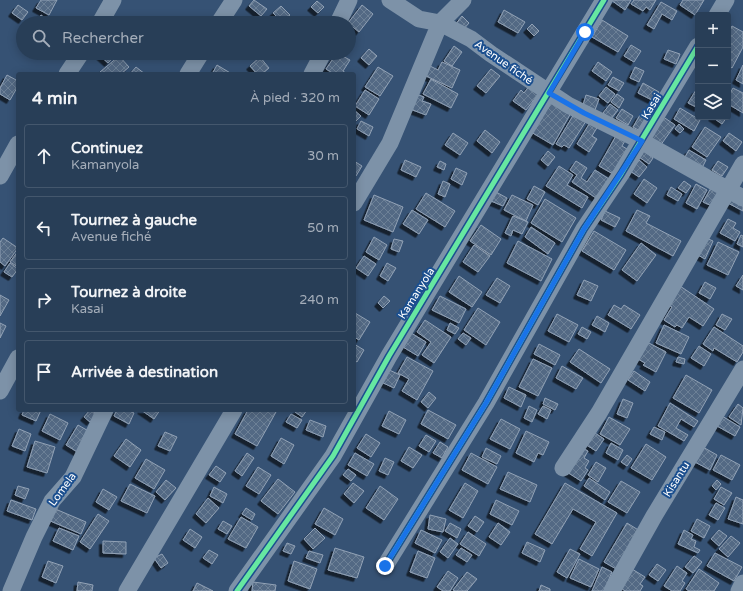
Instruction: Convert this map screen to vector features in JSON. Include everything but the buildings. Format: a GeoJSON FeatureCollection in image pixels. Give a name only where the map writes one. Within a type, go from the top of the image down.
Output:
{"type":"FeatureCollection","features":[{"type":"Feature","properties":{"kind":"street"},"geometry":{"type":"LineString","coordinates":[[104,16],[113,0]]}},
{"type":"Feature","properties":{"kind":"street"},"geometry":{"type":"LineString","coordinates":[[224,16],[234,0]]}},
{"type":"Feature","properties":{"kind":"street"},"geometry":{"type":"LineString","coordinates":[[341,16],[349,0]]}},
{"type":"Feature","properties":{"kind":"street","name":"Avenue fiché"},"geometry":{"type":"LineString","coordinates":[[390,0],[419,19],[440,23],[471,39],[549,93],[584,113],[642,141],[743,198]]}},
{"type":"Feature","properties":{"kind":"street"},"geometry":{"type":"LineString","coordinates":[[356,200],[390,142],[440,23],[463,0]]}},
{"type":"Feature","properties":{"kind":"street","name":"Kamanyola"},"geometry":{"type":"LineString","coordinates":[[236,591],[333,456],[389,356],[604,0]]}},
{"type":"Feature","properties":{"kind":"street"},"geometry":{"type":"LineString","coordinates":[[719,12],[726,0]]}},
{"type":"Feature","properties":{"kind":"street","name":"Kasai"},"geometry":{"type":"LineString","coordinates":[[385,566],[486,403],[584,229],[642,141],[697,48]]}},
{"type":"Feature","properties":{"kind":"street"},"geometry":{"type":"LineString","coordinates":[[68,72],[76,60]]}},
{"type":"Feature","properties":{"kind":"street"},"geometry":{"type":"LineString","coordinates":[[189,72],[197,60]]}},
{"type":"Feature","properties":{"kind":"street"},"geometry":{"type":"LineString","coordinates":[[313,72],[319,60]]}},
{"type":"Feature","properties":{"kind":"street"},"geometry":{"type":"LineString","coordinates":[[0,176],[16,148]]}},
{"type":"Feature","properties":{"kind":"street"},"geometry":{"type":"LineString","coordinates":[[563,468],[599,413],[743,164]]}},
{"type":"Feature","properties":{"kind":"street"},"geometry":{"type":"LineString","coordinates":[[0,391],[16,362]]}},
{"type":"Feature","properties":{"kind":"street","name":"Kisantu"},"geometry":{"type":"LineString","coordinates":[[612,591],[654,516],[743,369]]}},
{"type":"Feature","properties":{"kind":"street","name":"Lomela"},"geometry":{"type":"LineString","coordinates":[[11,591],[34,537],[52,501],[73,477],[104,412]]}},
{"type":"Feature","properties":{"kind":"street"},"geometry":{"type":"LineString","coordinates":[[127,591],[233,412]]}},
{"type":"Feature","properties":{"kind":"street"},"geometry":{"type":"LineString","coordinates":[[739,591],[743,584]]}},
{"type":"Feature","properties":{"kind":"cycle path"},"geometry":{"type":"LineString","coordinates":[[237,591],[333,456],[389,356],[604,0]]}},
{"type":"Feature","properties":{"kind":"cycle path"},"geometry":{"type":"LineString","coordinates":[[385,566],[486,403],[584,229],[621,174],[697,48]]}},
{"type":"Feature","properties":{"kind":"route"},"geometry":{"type":"LineString","coordinates":[[385,566],[486,403],[584,229],[642,141],[568,105],[549,93],[585,32]]}}]}
